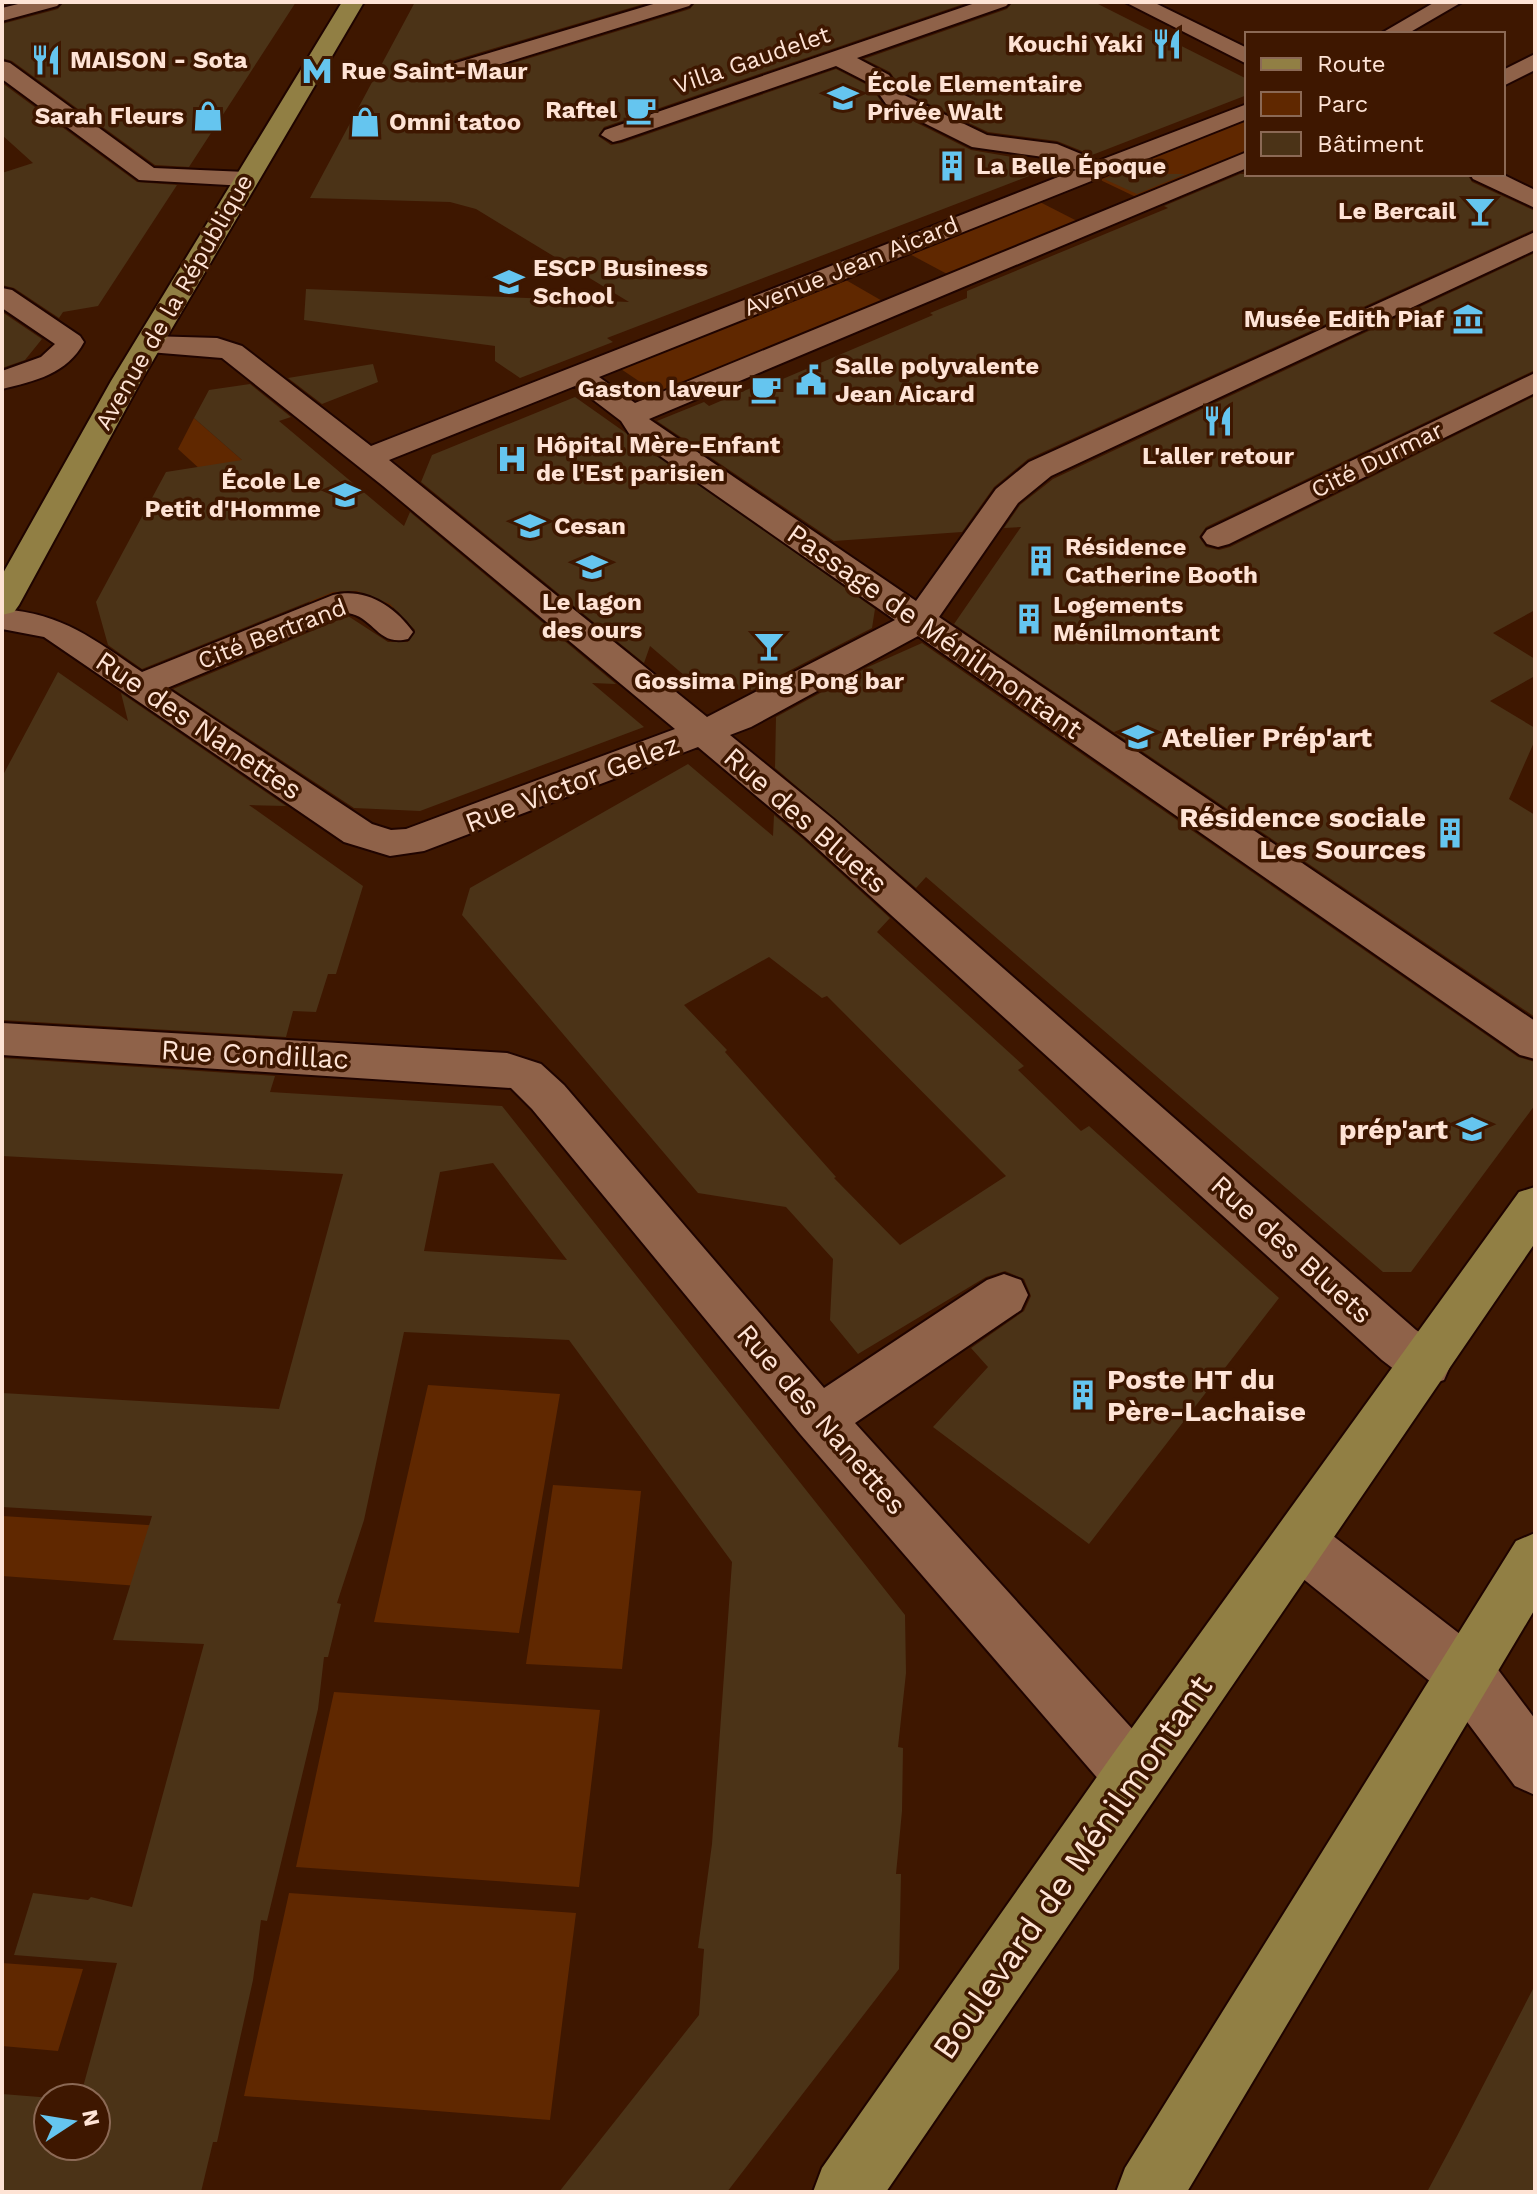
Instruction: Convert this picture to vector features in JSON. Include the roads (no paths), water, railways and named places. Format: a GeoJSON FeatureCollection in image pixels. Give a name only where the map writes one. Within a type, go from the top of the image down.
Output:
{"type":"FeatureCollection","features":[{"type":"Feature","properties":{"kind":"main road","name":"Avenue de la République"},"geometry":{"type":"LineString","coordinates":[[2,605],[149,344],[353,2]]}},
{"type":"Feature","properties":{"kind":"main road","name":"Boulevard de Ménilmontant"},"geometry":{"type":"LineString","coordinates":[[846,2192],[1134,1775],[1535,1206]]}},
{"type":"Feature","properties":{"kind":"main road"},"geometry":{"type":"LineString","coordinates":[[1149,2192],[1535,1559]]}},
{"type":"Feature","properties":{"kind":"street"},"geometry":{"type":"LineString","coordinates":[[2,15],[50,2]]}},
{"type":"Feature","properties":{"kind":"street"},"geometry":{"type":"LineString","coordinates":[[457,70],[682,2]]}},
{"type":"Feature","properties":{"kind":"street","name":"Villa Gaudelet"},"geometry":{"type":"LineString","coordinates":[[613,135],[999,2]]}},
{"type":"Feature","properties":{"kind":"street"},"geometry":{"type":"LineString","coordinates":[[1136,2],[1245,56]]}},
{"type":"Feature","properties":{"kind":"street"},"geometry":{"type":"LineString","coordinates":[[1395,32],[1451,2]]}},
{"type":"Feature","properties":{"kind":"street"},"geometry":{"type":"LineString","coordinates":[[837,57],[881,80],[894,99],[981,142],[1057,151],[1096,170]]}},
{"type":"Feature","properties":{"kind":"street"},"geometry":{"type":"LineString","coordinates":[[1505,78],[1535,61]]}},
{"type":"Feature","properties":{"kind":"street"},"geometry":{"type":"LineString","coordinates":[[2,68],[148,175],[246,179]]}},
{"type":"Feature","properties":{"kind":"street","name":"Avenue Jean Aicard"},"geometry":{"type":"LineString","coordinates":[[367,458],[1245,112]]}},
{"type":"Feature","properties":{"kind":"street","name":"Avenue Jean Aicard"},"geometry":{"type":"LineString","coordinates":[[632,415],[1245,160]]}},
{"type":"Feature","properties":{"kind":"street"},"geometry":{"type":"LineString","coordinates":[[1486,176],[1535,200]]}},
{"type":"Feature","properties":{"kind":"street"},"geometry":{"type":"LineString","coordinates":[[919,621],[1007,496],[1040,469],[1535,240]]}},
{"type":"Feature","properties":{"kind":"street"},"geometry":{"type":"LineString","coordinates":[[867,260],[925,293]]}},
{"type":"Feature","properties":{"kind":"street"},"geometry":{"type":"LineString","coordinates":[[2,296],[70,342],[66,354],[2,380]]}},
{"type":"Feature","properties":{"kind":"street","name":"Rue des Bluets"},"geometry":{"type":"LineString","coordinates":[[149,344],[217,347],[232,352],[367,458],[819,828],[1382,1330],[1426,1364]]}},
{"type":"Feature","properties":{"kind":"street","name":"Passage de Ménilmontant"},"geometry":{"type":"LineString","coordinates":[[578,375],[632,415],[641,429],[1535,1043]]}},
{"type":"Feature","properties":{"kind":"street","name":"Cité Durmar"},"geometry":{"type":"LineString","coordinates":[[1218,537],[1535,382]]}},
{"type":"Feature","properties":{"kind":"street","name":"Cité Bertrand"},"geometry":{"type":"LineString","coordinates":[[142,685],[345,602],[367,606],[396,632]]}},
{"type":"Feature","properties":{"kind":"street","name":"Rue des Nanettes"},"geometry":{"type":"LineString","coordinates":[[2,619],[26,621],[56,630],[358,833],[390,843]]}},
{"type":"Feature","properties":{"kind":"street","name":"Rue Victor Gelez"},"geometry":{"type":"LineString","coordinates":[[390,843],[438,835],[738,719],[919,621]]}},
{"type":"Feature","properties":{"kind":"street","name":"Rue Condillac"},"geometry":{"type":"LineString","coordinates":[[2,1039],[507,1070]]}},
{"type":"Feature","properties":{"kind":"street","name":"Rue des Nanettes"},"geometry":{"type":"LineString","coordinates":[[507,1070],[526,1076],[548,1097],[819,1419],[1134,1775]]}},
{"type":"Feature","properties":{"kind":"street"},"geometry":{"type":"LineString","coordinates":[[819,1419],[1004,1295]]}},
{"type":"Feature","properties":{"kind":"street"},"geometry":{"type":"LineString","coordinates":[[1300,1543],[1467,1675],[1535,1766]]}},
{"type":"Feature","properties":{"kind":"place","name":"Kouchi Yaki"},"geometry":{"type":"Point","coordinates":[1167,44]}},
{"type":"Feature","properties":{"kind":"place","name":"MAISON - Sota"},"geometry":{"type":"Point","coordinates":[46,60]}},
{"type":"Feature","properties":{"kind":"place","name":"Rue Saint-Maur"},"geometry":{"type":"Point","coordinates":[317,71]}},
{"type":"Feature","properties":{"kind":"place","name":"École Elementaire Privée Walt"},"geometry":{"type":"Point","coordinates":[843,98]}},
{"type":"Feature","properties":{"kind":"place","name":"Raftel"},"geometry":{"type":"Point","coordinates":[641,110]}},
{"type":"Feature","properties":{"kind":"place","name":"Sarah Fleurs"},"geometry":{"type":"Point","coordinates":[208,116]}},
{"type":"Feature","properties":{"kind":"place","name":"Omni tatoo"},"geometry":{"type":"Point","coordinates":[365,122]}},
{"type":"Feature","properties":{"kind":"place","name":"La Belle Époque"},"geometry":{"type":"Point","coordinates":[952,166]}},
{"type":"Feature","properties":{"kind":"place","name":"Le Bercail"},"geometry":{"type":"Point","coordinates":[1480,211]}},
{"type":"Feature","properties":{"kind":"place","name":"ESCP Business School"},"geometry":{"type":"Point","coordinates":[509,282]}},
{"type":"Feature","properties":{"kind":"place","name":"Musée Edith Piaf"},"geometry":{"type":"Point","coordinates":[1468,319]}},
{"type":"Feature","properties":{"kind":"place","name":"Salle polyvalente Jean Aicard"},"geometry":{"type":"Point","coordinates":[811,380]}},
{"type":"Feature","properties":{"kind":"place","name":"Gaston laveur"},"geometry":{"type":"Point","coordinates":[766,389]}},
{"type":"Feature","properties":{"kind":"place","name":"L'aller retour"},"geometry":{"type":"Point","coordinates":[1218,421]}},
{"type":"Feature","properties":{"kind":"place","name":"Hôpital Mère-Enfant de l'Est parisien"},"geometry":{"type":"Point","coordinates":[512,459]}},
{"type":"Feature","properties":{"kind":"place","name":"École Le Petit d'Homme"},"geometry":{"type":"Point","coordinates":[345,495]}},
{"type":"Feature","properties":{"kind":"place","name":"Cesan"},"geometry":{"type":"Point","coordinates":[530,526]}},
{"type":"Feature","properties":{"kind":"place","name":"Résidence Catherine Booth"},"geometry":{"type":"Point","coordinates":[1041,561]}},
{"type":"Feature","properties":{"kind":"place","name":"Le lagon des ours"},"geometry":{"type":"Point","coordinates":[592,567]}},
{"type":"Feature","properties":{"kind":"place","name":"Logements Ménilmontant"},"geometry":{"type":"Point","coordinates":[1029,619]}},
{"type":"Feature","properties":{"kind":"place","name":"Gossima Ping Pong bar"},"geometry":{"type":"Point","coordinates":[769,646]}},
{"type":"Feature","properties":{"kind":"place","name":"Atelier Prép'art"},"geometry":{"type":"Point","coordinates":[1138,737]}},
{"type":"Feature","properties":{"kind":"place","name":"Résidence sociale Les Sources"},"geometry":{"type":"Point","coordinates":[1450,833]}},
{"type":"Feature","properties":{"kind":"place","name":"prép'art"},"geometry":{"type":"Point","coordinates":[1472,1129]}},
{"type":"Feature","properties":{"kind":"place","name":"Poste HT du Père-Lachaise"},"geometry":{"type":"Point","coordinates":[1083,1395]}}]}
